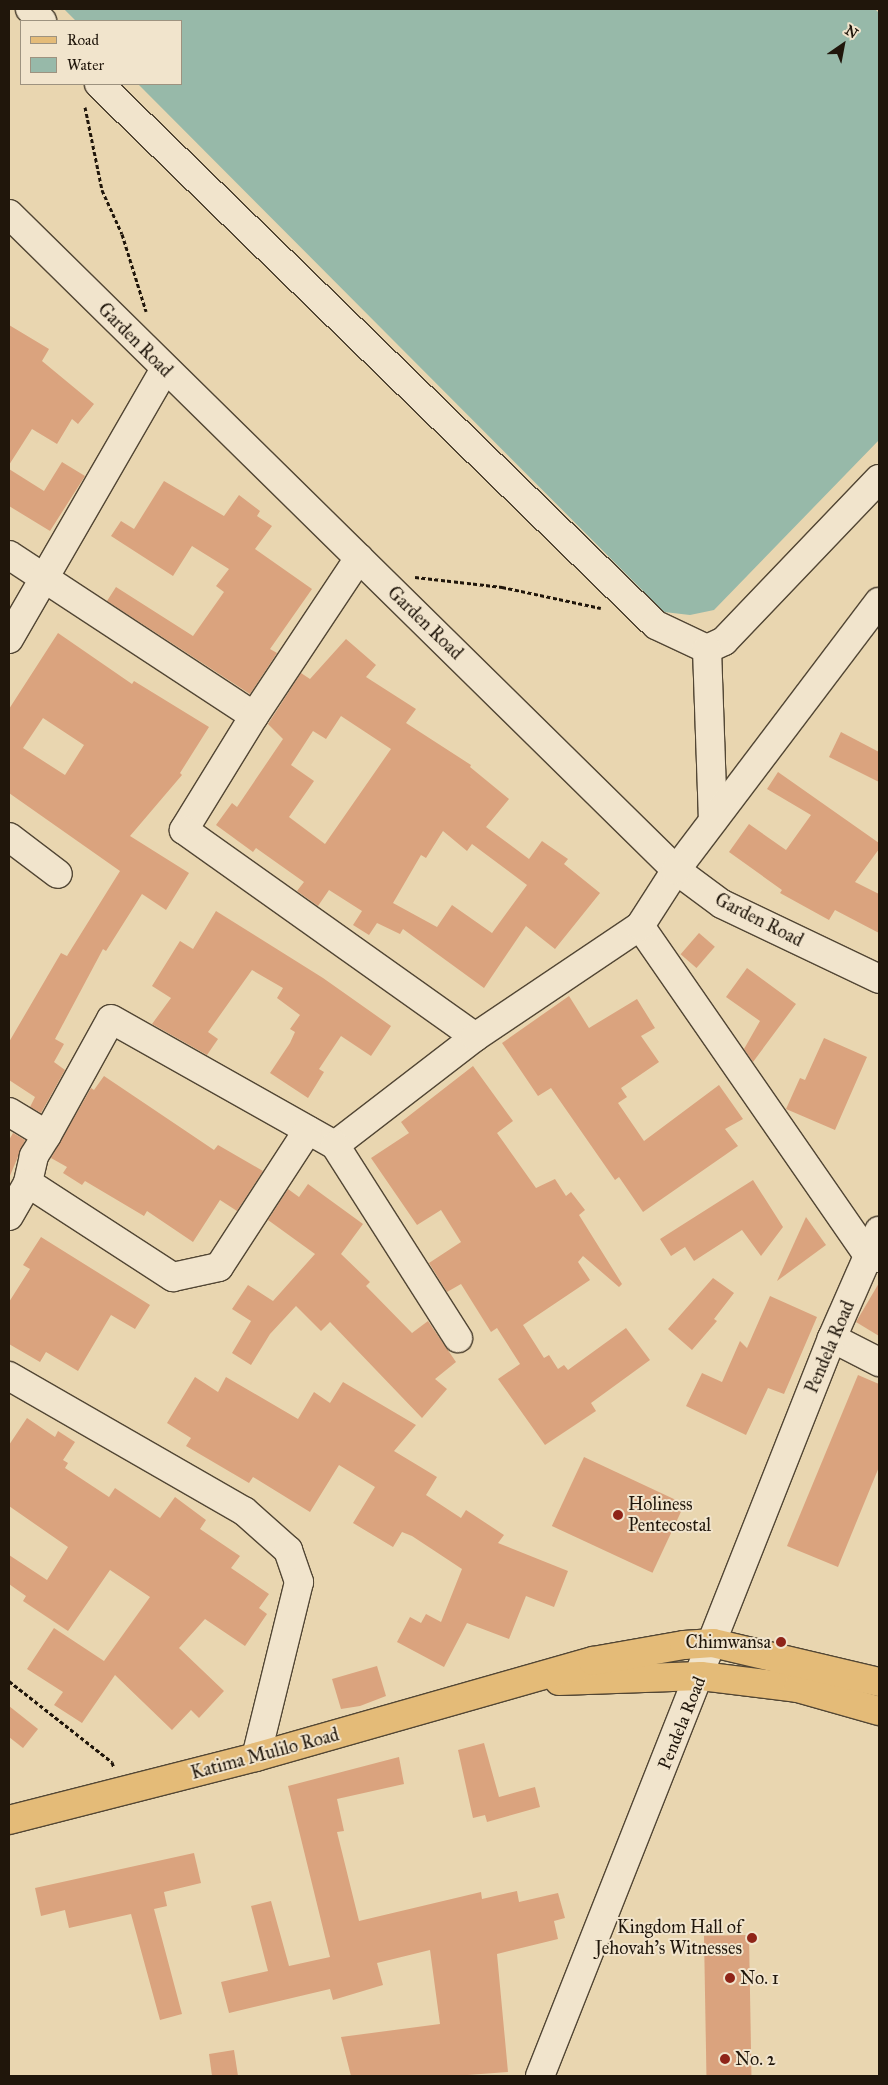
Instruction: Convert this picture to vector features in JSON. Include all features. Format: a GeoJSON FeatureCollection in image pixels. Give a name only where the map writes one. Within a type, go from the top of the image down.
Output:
{"type":"FeatureCollection","features":[{"type":"Feature","properties":{"kind":"main road","name":"Katima Mulilo Road"},"geometry":{"type":"LineString","coordinates":[[9,1820],[256,1757],[593,1661],[713,1643],[879,1682]]}},
{"type":"Feature","properties":{"kind":"main road","name":"Katima Mulilo Road"},"geometry":{"type":"LineString","coordinates":[[520,1682],[701,1676],[798,1688],[879,1711]]}},
{"type":"Feature","properties":{"kind":"street"},"geometry":{"type":"LineString","coordinates":[[30,9],[41,20]]}},
{"type":"Feature","properties":{"kind":"street"},"geometry":{"type":"LineString","coordinates":[[92,93],[656,625],[707,649]]}},
{"type":"Feature","properties":{"kind":"street","name":"Garden Road"},"geometry":{"type":"LineString","coordinates":[[9,214],[164,370],[366,565],[676,870],[722,904],[879,979]]}},
{"type":"Feature","properties":{"kind":"street"},"geometry":{"type":"LineString","coordinates":[[9,639],[46,579],[164,370]]}},
{"type":"Feature","properties":{"kind":"street"},"geometry":{"type":"LineString","coordinates":[[707,649],[724,641],[879,479]]}},
{"type":"Feature","properties":{"kind":"street"},"geometry":{"type":"LineString","coordinates":[[9,555],[254,716]]}},
{"type":"Feature","properties":{"kind":"street"},"geometry":{"type":"LineString","coordinates":[[366,565],[254,716],[184,830],[475,1037]]}},
{"type":"Feature","properties":{"kind":"street"},"geometry":{"type":"LineString","coordinates":[[335,1146],[475,1037],[640,926],[676,870],[879,602]]}},
{"type":"Feature","properties":{"kind":"street"},"geometry":{"type":"LineString","coordinates":[[707,649],[713,820]]}},
{"type":"Feature","properties":{"kind":"street"},"geometry":{"type":"LineString","coordinates":[[9,837],[58,874]]}},
{"type":"Feature","properties":{"kind":"street"},"geometry":{"type":"LineString","coordinates":[[640,926],[874,1258]]}},
{"type":"Feature","properties":{"kind":"street"},"geometry":{"type":"LineString","coordinates":[[9,1216],[28,1183],[34,1156],[47,1136],[111,1019],[335,1146],[458,1338]]}},
{"type":"Feature","properties":{"kind":"street"},"geometry":{"type":"LineString","coordinates":[[9,1112],[47,1136]]}},
{"type":"Feature","properties":{"kind":"street"},"geometry":{"type":"LineString","coordinates":[[28,1183],[173,1277],[219,1267],[308,1130]]}},
{"type":"Feature","properties":{"kind":"street","name":"Pendela Road"},"geometry":{"type":"LineString","coordinates":[[540,2076],[701,1676],[832,1338],[874,1258],[879,1231]]}},
{"type":"Feature","properties":{"kind":"street"},"geometry":{"type":"LineString","coordinates":[[832,1338],[879,1362]]}},
{"type":"Feature","properties":{"kind":"street"},"geometry":{"type":"LineString","coordinates":[[9,1376],[244,1511],[288,1550],[299,1582],[256,1757]]}},
{"type":"Feature","properties":{"kind":"path"},"geometry":{"type":"LineString","coordinates":[[92,93],[102,190],[122,234],[147,315]]}},
{"type":"Feature","properties":{"kind":"path"},"geometry":{"type":"LineString","coordinates":[[366,565],[502,587],[605,608]]}},
{"type":"Feature","properties":{"kind":"path"},"geometry":{"type":"LineString","coordinates":[[9,1681],[112,1762],[123,1792]]}},
{"type":"Feature","properties":{"kind":"water"},"geometry":{"type":"Polygon","coordinates":[[[64,9],[875,9],[879,13],[879,440],[714,610],[690,615],[664,612],[139,85],[182,85],[182,20],[75,20],[64,9]]]}},
{"type":"Feature","properties":{"kind":"building"},"geometry":{"type":"Polygon","coordinates":[[[9,325],[49,349],[42,361],[94,404],[78,424],[72,419],[57,444],[32,429],[9,465],[9,325]]]}},
{"type":"Feature","properties":{"kind":"building"},"geometry":{"type":"Polygon","coordinates":[[[62,462],[85,476],[50,531],[9,506],[9,469],[44,491],[62,462]]]}},
{"type":"Feature","properties":{"kind":"building"},"geometry":{"type":"Polygon","coordinates":[[[164,481],[224,516],[239,495],[260,511],[257,516],[272,526],[255,549],[312,589],[270,649],[277,653],[250,694],[107,601],[116,587],[193,636],[224,592],[216,586],[229,569],[192,546],[173,576],[111,536],[121,521],[134,529],[164,481]]]}},
{"type":"Feature","properties":{"kind":"building"},"geometry":{"type":"Polygon","coordinates":[[[58,633],[132,684],[134,681],[209,727],[180,773],[182,775],[130,836],[189,873],[166,910],[142,894],[106,951],[103,949],[55,1039],[64,1044],[54,1062],[65,1070],[41,1113],[30,1107],[35,1097],[9,1080],[9,1042],[61,953],[67,956],[120,871],[9,793],[9,709],[58,633]],[[43,718],[23,748],[65,775],[84,745],[43,718]]]}},
{"type":"Feature","properties":{"kind":"building"},"geometry":{"type":"Polygon","coordinates":[[[346,639],[376,665],[366,677],[416,709],[406,723],[471,765],[470,767],[509,799],[486,827],[529,859],[542,841],[568,859],[564,864],[600,893],[555,949],[526,926],[484,988],[403,929],[400,934],[377,923],[369,935],[353,925],[362,911],[329,890],[318,906],[297,891],[304,882],[256,848],[253,852],[216,825],[232,803],[237,807],[283,739],[268,724],[301,673],[310,679],[346,639]],[[341,716],[326,739],[313,731],[291,765],[314,781],[289,817],[325,844],[391,749],[341,716]],[[443,831],[426,858],[421,855],[393,903],[437,927],[452,905],[492,933],[527,885],[472,844],[467,851],[443,831]]]}},
{"type":"Feature","properties":{"kind":"building"},"geometry":{"type":"Polygon","coordinates":[[[841,732],[879,752],[879,782],[829,757],[841,732]]]}},
{"type":"Feature","properties":{"kind":"building"},"geometry":{"type":"Polygon","coordinates":[[[778,772],[879,843],[879,849],[855,882],[879,894],[879,933],[835,910],[829,920],[780,893],[782,890],[729,852],[749,824],[786,850],[811,815],[767,789],[778,772]]]}},
{"type":"Feature","properties":{"kind":"building"},"geometry":{"type":"Polygon","coordinates":[[[216,911],[323,978],[391,1026],[371,1056],[341,1036],[319,1069],[324,1072],[308,1098],[270,1073],[290,1043],[295,1032],[290,1029],[300,1015],[277,998],[283,988],[252,970],[208,1032],[218,1039],[207,1055],[152,1024],[171,998],[152,986],[180,941],[193,949],[216,911]]]}},
{"type":"Feature","properties":{"kind":"building"},"geometry":{"type":"Polygon","coordinates":[[[699,933],[715,947],[696,968],[681,954],[699,933]]]}},
{"type":"Feature","properties":{"kind":"building"},"geometry":{"type":"Polygon","coordinates":[[[747,968],[796,1004],[753,1062],[744,1049],[760,1021],[726,997],[747,968]]]}},
{"type":"Feature","properties":{"kind":"building"},"geometry":{"type":"Polygon","coordinates":[[[569,996],[589,1028],[637,999],[655,1028],[641,1036],[659,1062],[621,1088],[627,1097],[618,1103],[644,1141],[719,1085],[743,1119],[725,1129],[738,1146],[643,1212],[619,1177],[615,1180],[551,1088],[538,1096],[502,1043],[569,996]]]}},
{"type":"Feature","properties":{"kind":"building"},"geometry":{"type":"Polygon","coordinates":[[[824,1038],[867,1057],[835,1130],[786,1109],[800,1078],[805,1080],[824,1038]]]}},
{"type":"Feature","properties":{"kind":"building"},"geometry":{"type":"Polygon","coordinates":[[[473,1066],[513,1121],[497,1133],[536,1188],[555,1179],[566,1196],[571,1192],[585,1210],[579,1215],[622,1284],[619,1287],[583,1256],[578,1262],[590,1280],[523,1325],[544,1358],[549,1355],[558,1369],[564,1365],[568,1370],[626,1328],[650,1360],[591,1403],[596,1411],[545,1445],[498,1379],[520,1364],[497,1328],[491,1332],[461,1284],[447,1292],[429,1263],[461,1242],[441,1210],[417,1225],[371,1158],[409,1133],[401,1122],[473,1066]]]}},
{"type":"Feature","properties":{"kind":"building"},"geometry":{"type":"Polygon","coordinates":[[[104,1076],[214,1150],[218,1145],[263,1171],[237,1211],[220,1200],[193,1242],[147,1211],[144,1216],[85,1181],[82,1185],[63,1173],[67,1167],[51,1158],[91,1088],[94,1090],[104,1076]]]}},
{"type":"Feature","properties":{"kind":"building"},"geometry":{"type":"Polygon","coordinates":[[[13,1133],[25,1140],[9,1178],[9,1140],[13,1133]]]}},
{"type":"Feature","properties":{"kind":"building"},"geometry":{"type":"Polygon","coordinates":[[[753,1180],[783,1227],[761,1256],[742,1230],[694,1261],[685,1247],[671,1256],[660,1239],[753,1180]]]}},
{"type":"Feature","properties":{"kind":"building"},"geometry":{"type":"Polygon","coordinates":[[[308,1184],[363,1224],[341,1254],[370,1282],[366,1286],[412,1333],[428,1321],[456,1362],[435,1379],[447,1389],[422,1418],[330,1322],[321,1331],[296,1306],[270,1334],[251,1365],[232,1353],[251,1321],[232,1309],[248,1285],[273,1301],[315,1254],[268,1220],[288,1189],[299,1197],[308,1184]]]}},
{"type":"Feature","properties":{"kind":"building"},"geometry":{"type":"Polygon","coordinates":[[[806,1217],[826,1245],[777,1281],[806,1217]]]}},
{"type":"Feature","properties":{"kind":"building"},"geometry":{"type":"Polygon","coordinates":[[[41,1237],[150,1305],[135,1329],[111,1315],[78,1371],[46,1352],[40,1362],[9,1344],[9,1302],[30,1269],[23,1265],[41,1237]]]}},
{"type":"Feature","properties":{"kind":"building"},"geometry":{"type":"Polygon","coordinates":[[[713,1278],[734,1293],[714,1319],[717,1321],[692,1350],[668,1329],[713,1278]]]}},
{"type":"Feature","properties":{"kind":"building"},"geometry":{"type":"Polygon","coordinates":[[[879,1283],[879,1336],[856,1322],[879,1283]]]}},
{"type":"Feature","properties":{"kind":"building"},"geometry":{"type":"Polygon","coordinates":[[[770,1296],[817,1317],[784,1394],[768,1388],[746,1435],[686,1406],[702,1373],[722,1382],[740,1341],[747,1348],[770,1296]]]}},
{"type":"Feature","properties":{"kind":"building"},"geometry":{"type":"Polygon","coordinates":[[[858,1375],[879,1384],[879,1467],[838,1567],[787,1546],[858,1375]]]}},
{"type":"Feature","properties":{"kind":"building"},"geometry":{"type":"Polygon","coordinates":[[[195,1377],[218,1392],[226,1377],[298,1419],[314,1392],[330,1403],[343,1382],[416,1425],[394,1451],[437,1477],[426,1495],[461,1518],[466,1510],[504,1535],[498,1543],[568,1571],[554,1607],[526,1596],[509,1639],[467,1623],[444,1667],[397,1642],[410,1617],[421,1623],[426,1614],[441,1622],[462,1569],[412,1536],[402,1532],[393,1547],[353,1523],[375,1487],[339,1465],[310,1512],[253,1477],[249,1483],[186,1446],[191,1438],[167,1423],[195,1377]]]}},
{"type":"Feature","properties":{"kind":"building"},"geometry":{"type":"Polygon","coordinates":[[[27,1418],[55,1437],[58,1431],[75,1442],[63,1460],[68,1463],[65,1468],[109,1497],[115,1488],[160,1518],[175,1497],[206,1520],[200,1529],[240,1556],[231,1568],[269,1594],[259,1608],[267,1614],[245,1646],[205,1619],[179,1648],[224,1691],[199,1718],[191,1710],[172,1730],[115,1675],[82,1723],[54,1705],[63,1692],[27,1669],[54,1628],[104,1661],[150,1597],[110,1570],[68,1631],[23,1601],[26,1596],[9,1584],[9,1555],[47,1580],[68,1547],[9,1506],[9,1445],[27,1418]]]}},
{"type":"Feature","properties":{"kind":"building","name":"Holiness Pentecostal"},"geometry":{"type":"Polygon","coordinates":[[[584,1457],[685,1504],[652,1573],[552,1526],[584,1457]]]}},
{"type":"Feature","properties":{"kind":"building"},"geometry":{"type":"Polygon","coordinates":[[[377,1666],[386,1696],[360,1706],[341,1709],[332,1679],[377,1666]]]}},
{"type":"Feature","properties":{"kind":"building"},"geometry":{"type":"Polygon","coordinates":[[[9,1706],[38,1729],[23,1748],[9,1737],[9,1706]]]}},
{"type":"Feature","properties":{"kind":"building"},"geometry":{"type":"Polygon","coordinates":[[[484,1743],[499,1797],[535,1787],[540,1807],[487,1822],[485,1815],[473,1818],[458,1750],[484,1743]]]}},
{"type":"Feature","properties":{"kind":"building"},"geometry":{"type":"Polygon","coordinates":[[[399,1757],[404,1784],[337,1799],[344,1831],[337,1832],[359,1921],[481,1892],[482,1899],[517,1891],[519,1902],[558,1893],[565,1918],[554,1921],[558,1939],[497,1954],[508,2072],[454,2076],[351,2076],[341,2037],[440,2024],[430,1950],[377,1963],[383,1985],[333,2000],[330,1989],[229,2013],[221,1982],[268,1971],[251,1906],[271,1901],[289,1966],[330,1957],[288,1786],[399,1757]]]}},
{"type":"Feature","properties":{"kind":"building"},"geometry":{"type":"Polygon","coordinates":[[[194,1853],[201,1883],[164,1892],[167,1906],[154,1909],[182,2014],[160,2020],[131,1914],[69,1928],[65,1910],[41,1916],[35,1888],[194,1853]]]}},
{"type":"Feature","properties":{"kind":"building"},"geometry":{"type":"Polygon","coordinates":[[[749,1935],[751,2076],[706,2076],[704,1936],[749,1935]]]}},
{"type":"Feature","properties":{"kind":"building"},"geometry":{"type":"Polygon","coordinates":[[[234,2050],[238,2076],[212,2076],[209,2054],[234,2050]]]}},
{"type":"Feature","properties":{"kind":"place","name":"Holiness Pentecostal"},"geometry":{"type":"Point","coordinates":[618,1515]}},
{"type":"Feature","properties":{"kind":"place","name":"Chimwansa"},"geometry":{"type":"Point","coordinates":[781,1642]}},
{"type":"Feature","properties":{"kind":"place","name":"Kingdom Hall of Jehovah's Witnesses"},"geometry":{"type":"Point","coordinates":[752,1938]}},
{"type":"Feature","properties":{"kind":"place","name":"No. 1"},"geometry":{"type":"Point","coordinates":[730,1978]}},
{"type":"Feature","properties":{"kind":"place","name":"No. 2"},"geometry":{"type":"Point","coordinates":[725,2059]}}]}
